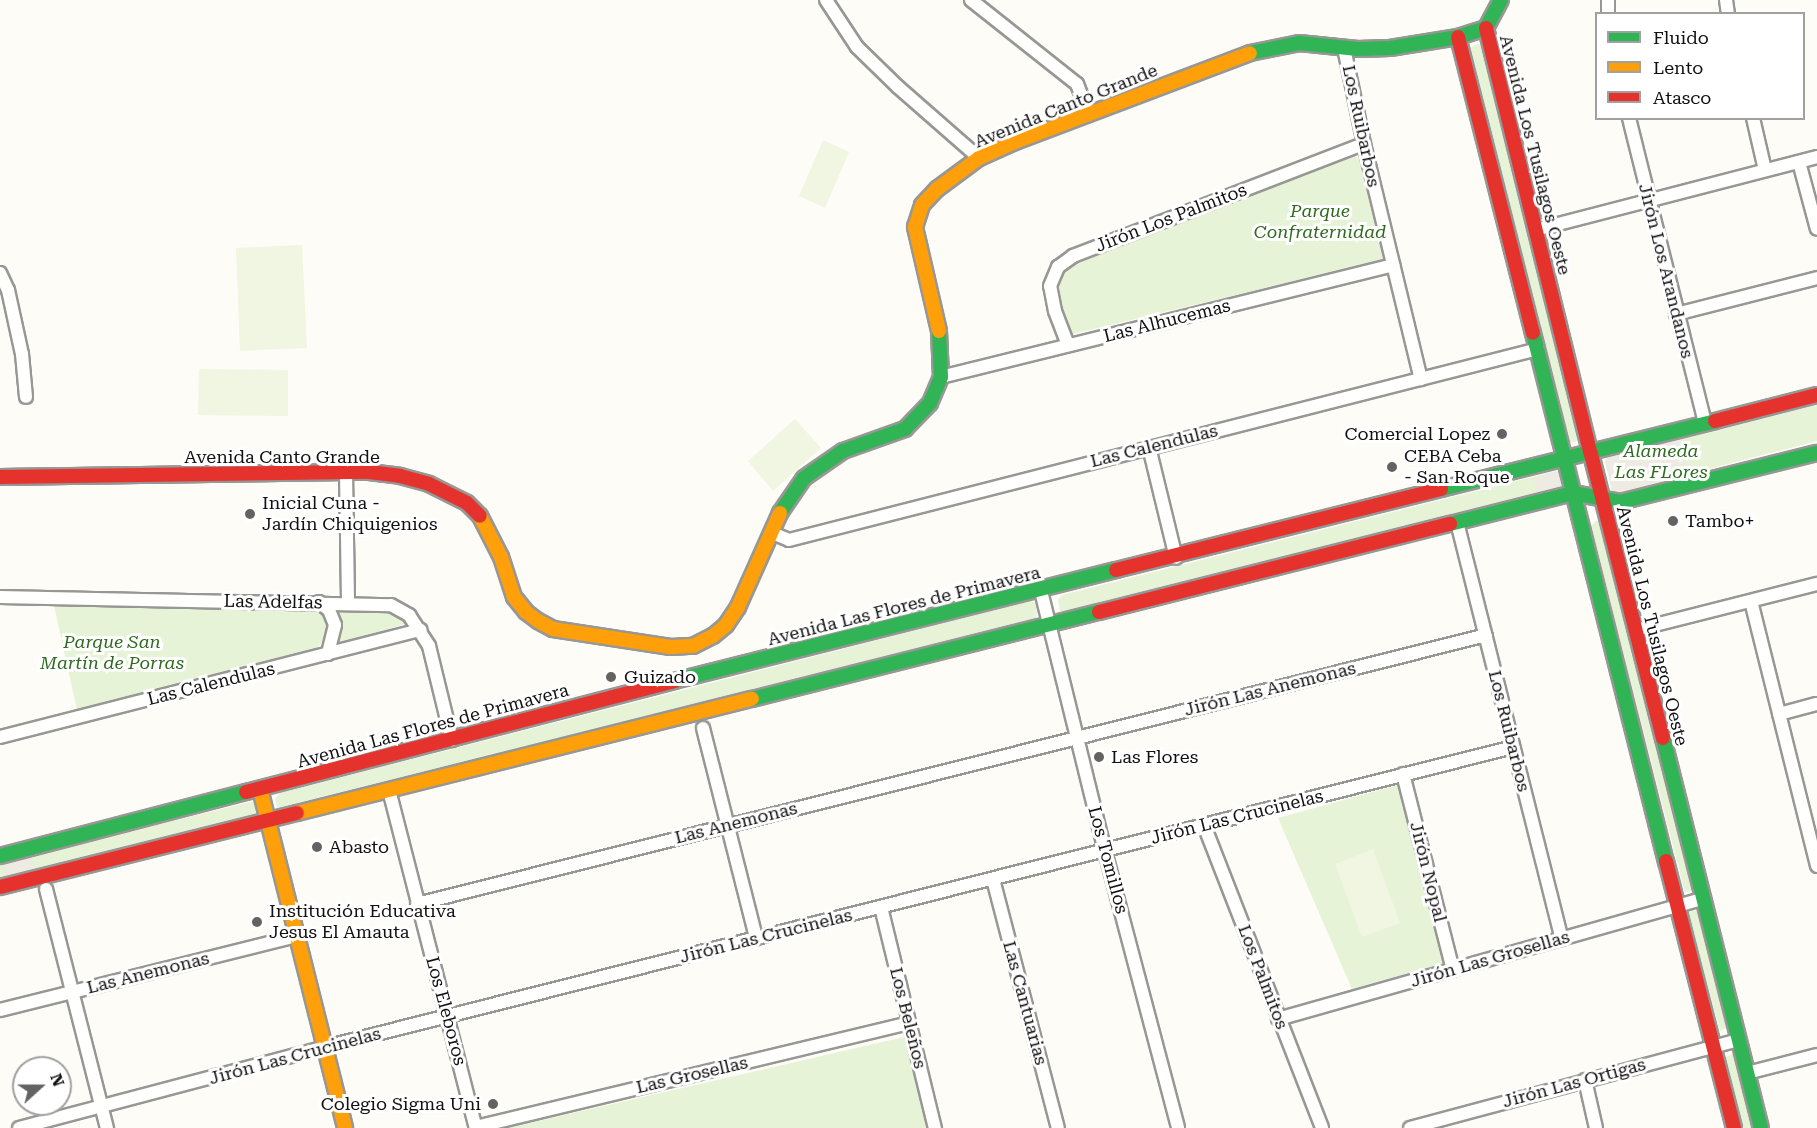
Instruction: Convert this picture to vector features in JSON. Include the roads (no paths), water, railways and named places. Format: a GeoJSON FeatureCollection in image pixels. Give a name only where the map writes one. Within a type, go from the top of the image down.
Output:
{"type":"FeatureCollection","features":[{"type":"Feature","properties":{"kind":"main road"},"geometry":{"type":"LineString","coordinates":[[1486,28],[1501,0]]}},
{"type":"Feature","properties":{"kind":"main road","name":"Avenida Canto Grande"},"geometry":{"type":"LineString","coordinates":[[0,477],[378,473],[415,480],[429,484],[467,503],[480,517],[492,534],[514,597],[526,612],[538,621],[553,629],[671,647],[703,642],[726,625],[749,588],[791,494],[804,478],[843,451],[883,439],[904,429],[930,403],[941,377],[939,325],[917,243],[915,227],[922,205],[937,189],[979,158],[1088,113],[1256,51],[1299,43],[1344,48],[1401,47],[1458,37],[1486,28]]}},
{"type":"Feature","properties":{"kind":"main road","name":"Avenida Los Tusilagos Oeste"},"geometry":{"type":"LineString","coordinates":[[1486,28],[1601,499],[1761,1128]]}},
{"type":"Feature","properties":{"kind":"main road"},"geometry":{"type":"LineString","coordinates":[[1458,37],[1734,1128]]}},
{"type":"Feature","properties":{"kind":"main road","name":"Avenida Las Flores de Primavera"},"geometry":{"type":"LineString","coordinates":[[1,851],[260,789],[725,668],[1176,558],[1817,395]]}},
{"type":"Feature","properties":{"kind":"main road"},"geometry":{"type":"LineString","coordinates":[[0,887],[1573,493],[1620,502],[1817,453]]}},
{"type":"Feature","properties":{"kind":"main road"},"geometry":{"type":"LineString","coordinates":[[260,789],[345,1128]]}},
{"type":"Feature","properties":{"kind":"street"},"geometry":{"type":"LineString","coordinates":[[826,0],[858,47],[898,87],[979,158]]}},
{"type":"Feature","properties":{"kind":"street"},"geometry":{"type":"LineString","coordinates":[[971,0],[1077,84],[1088,113]]}},
{"type":"Feature","properties":{"kind":"street","name":"Los Ruibarbos"},"geometry":{"type":"LineString","coordinates":[[1344,48],[1364,144],[1421,379]]}},
{"type":"Feature","properties":{"kind":"street","name":"Jirón Los Arandanos"},"geometry":{"type":"LineString","coordinates":[[1629,120],[1647,201],[1705,423]]}},
{"type":"Feature","properties":{"kind":"street"},"geometry":{"type":"LineString","coordinates":[[1753,120],[1765,170]]}},
{"type":"Feature","properties":{"kind":"street","name":"Jirón Los Palmitos"},"geometry":{"type":"LineString","coordinates":[[1068,345],[1054,311],[1050,286],[1058,267],[1073,256],[1364,144]]}},
{"type":"Feature","properties":{"kind":"street"},"geometry":{"type":"LineString","coordinates":[[1535,230],[1817,157]]}},
{"type":"Feature","properties":{"kind":"street"},"geometry":{"type":"LineString","coordinates":[[1799,162],[1817,229]]}},
{"type":"Feature","properties":{"kind":"street","name":"Las Alhucemas"},"geometry":{"type":"LineString","coordinates":[[941,377],[1393,265]]}},
{"type":"Feature","properties":{"kind":"street"},"geometry":{"type":"LineString","coordinates":[[0,273],[8,290],[22,354],[26,397]]}},
{"type":"Feature","properties":{"kind":"street"},"geometry":{"type":"LineString","coordinates":[[1676,314],[1817,278]]}},
{"type":"Feature","properties":{"kind":"street","name":"Las Calendulas"},"geometry":{"type":"LineString","coordinates":[[772,533],[789,540],[1538,349]]}},
{"type":"Feature","properties":{"kind":"street"},"geometry":{"type":"LineString","coordinates":[[1149,447],[1176,558]]}},
{"type":"Feature","properties":{"kind":"street"},"geometry":{"type":"LineString","coordinates":[[345,473],[348,603]]}},
{"type":"Feature","properties":{"kind":"street","name":"Los Ruibarbos"},"geometry":{"type":"LineString","coordinates":[[1457,522],[1562,939]]}},
{"type":"Feature","properties":{"kind":"street"},"geometry":{"type":"LineString","coordinates":[[1635,630],[1817,584]]}},
{"type":"Feature","properties":{"kind":"street","name":"Los Tomillos"},"geometry":{"type":"LineString","coordinates":[[1041,591],[1105,851],[1178,1128]]}},
{"type":"Feature","properties":{"kind":"street","name":"Las Adelfas"},"geometry":{"type":"LineString","coordinates":[[0,597],[391,605],[409,615],[421,630],[429,646],[452,740]]}},
{"type":"Feature","properties":{"kind":"street"},"geometry":{"type":"LineString","coordinates":[[1751,601],[1779,714],[1812,826],[1817,866]]}},
{"type":"Feature","properties":{"kind":"street"},"geometry":{"type":"LineString","coordinates":[[319,602],[329,610],[335,625],[328,654]]}},
{"type":"Feature","properties":{"kind":"street","name":"Las Calendulas"},"geometry":{"type":"LineString","coordinates":[[0,737],[421,630]]}},
{"type":"Feature","properties":{"kind":"street","name":"Jirón Las Anemonas"},"geometry":{"type":"LineString","coordinates":[[1054,743],[1486,635]]}},
{"type":"Feature","properties":{"kind":"street"},"geometry":{"type":"LineString","coordinates":[[1779,714],[1817,704]]}},
{"type":"Feature","properties":{"kind":"street"},"geometry":{"type":"LineString","coordinates":[[703,728],[756,938]]}},
{"type":"Feature","properties":{"kind":"street","name":"Las Anemonas"},"geometry":{"type":"LineString","coordinates":[[417,904],[1054,743]]}},
{"type":"Feature","properties":{"kind":"street","name":"Jirón Las Crucinelas"},"geometry":{"type":"LineString","coordinates":[[19,1128],[102,1108],[325,1047],[1513,747]]}},
{"type":"Feature","properties":{"kind":"street","name":"Jirón Nopal"},"geometry":{"type":"LineString","coordinates":[[1403,774],[1453,970]]}},
{"type":"Feature","properties":{"kind":"street","name":"Los Eleboros"},"geometry":{"type":"LineString","coordinates":[[389,790],[476,1128]]}},
{"type":"Feature","properties":{"kind":"street","name":"Los Palmitos"},"geometry":{"type":"LineString","coordinates":[[1204,825],[1322,1128]]}},
{"type":"Feature","properties":{"kind":"street","name":"Las Cantuarias"},"geometry":{"type":"LineString","coordinates":[[993,879],[1058,1128]]}},
{"type":"Feature","properties":{"kind":"street"},"geometry":{"type":"LineString","coordinates":[[46,889],[69,987],[107,1128]]}},
{"type":"Feature","properties":{"kind":"street","name":"Jirón Las Grosellas"},"geometry":{"type":"LineString","coordinates":[[1278,1019],[1701,899]]}},
{"type":"Feature","properties":{"kind":"street","name":"Los Beleños"},"geometry":{"type":"LineString","coordinates":[[880,907],[935,1128]]}},
{"type":"Feature","properties":{"kind":"street","name":"Las Anemonas"},"geometry":{"type":"LineString","coordinates":[[0,1010],[69,987],[296,936]]}},
{"type":"Feature","properties":{"kind":"street","name":"Las Grosellas"},"geometry":{"type":"LineString","coordinates":[[476,1128],[909,1023]]}},
{"type":"Feature","properties":{"kind":"street","name":"Jirón Las Ortigas"},"geometry":{"type":"LineString","coordinates":[[1410,1128],[1738,1040]]}},
{"type":"Feature","properties":{"kind":"street"},"geometry":{"type":"LineString","coordinates":[[1747,1073],[1817,1055]]}},
{"type":"Feature","properties":{"kind":"street"},"geometry":{"type":"LineString","coordinates":[[1585,1080],[1596,1128]]}},
{"type":"Feature","properties":{"kind":"place","name":"Comercial Lopez"},"geometry":{"type":"Point","coordinates":[1502,434]}},
{"type":"Feature","properties":{"kind":"place","name":"CEBA Ceba - San Roque"},"geometry":{"type":"Point","coordinates":[1392,467]}},
{"type":"Feature","properties":{"kind":"place","name":"Inicial Cuna - Jardín Chiquigenios"},"geometry":{"type":"Point","coordinates":[250,514]}},
{"type":"Feature","properties":{"kind":"place","name":"Tambo+"},"geometry":{"type":"Point","coordinates":[1673,521]}},
{"type":"Feature","properties":{"kind":"place","name":"Guizado"},"geometry":{"type":"Point","coordinates":[611,677]}},
{"type":"Feature","properties":{"kind":"place","name":"Las Flores"},"geometry":{"type":"Point","coordinates":[1099,757]}},
{"type":"Feature","properties":{"kind":"place","name":"Abasto"},"geometry":{"type":"Point","coordinates":[317,847]}},
{"type":"Feature","properties":{"kind":"place","name":"Institución Educativa Jesus El Amauta"},"geometry":{"type":"Point","coordinates":[257,922]}},
{"type":"Feature","properties":{"kind":"place","name":"Colegio Sigma Uni"},"geometry":{"type":"Point","coordinates":[493,1104]}},
{"type":"Feature","properties":{"kind":"park label","name":"Parque Confraternidad"},"geometry":{"type":"Point","coordinates":[1320,222]}},
{"type":"Feature","properties":{"kind":"park label","name":"Alameda Las FLores"},"geometry":{"type":"Point","coordinates":[1661,462]}},
{"type":"Feature","properties":{"kind":"park label","name":"Parque San Martín de Porras"},"geometry":{"type":"Point","coordinates":[112,653]}}]}
